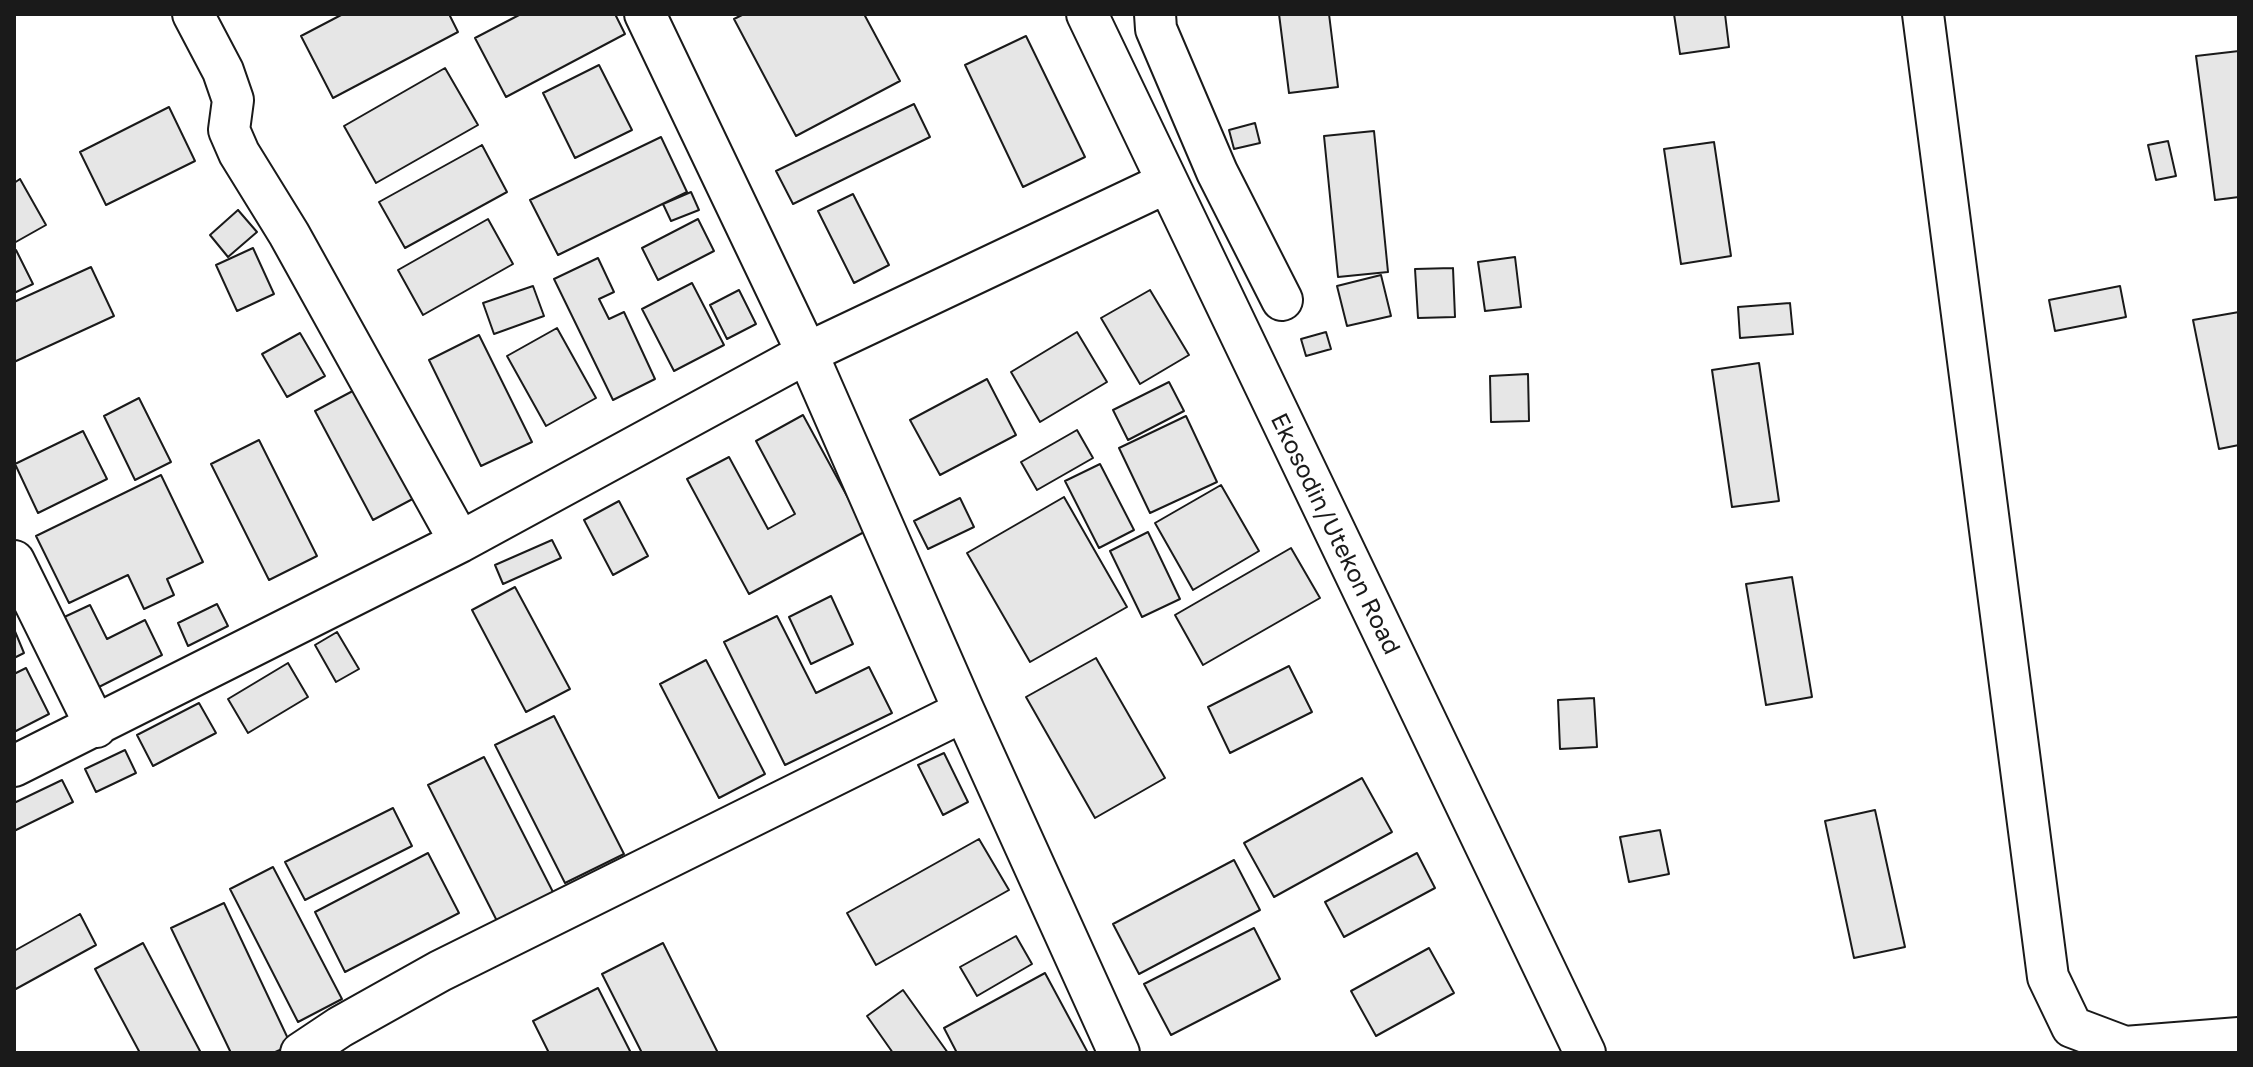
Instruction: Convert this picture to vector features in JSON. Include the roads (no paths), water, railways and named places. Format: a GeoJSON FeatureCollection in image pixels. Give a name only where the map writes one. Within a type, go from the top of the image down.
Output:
{"type":"FeatureCollection","features":[{"type":"Feature","properties":{"kind":"street"},"geometry":{"type":"LineString","coordinates":[[193,14],[223,71],[233,100],[229,130],[239,153],[289,234],[460,542]]}},
{"type":"Feature","properties":{"kind":"street"},"geometry":{"type":"LineString","coordinates":[[645,14],[807,353],[1119,1053]]}},
{"type":"Feature","properties":{"kind":"street","name":"Ekosodin/Utekon Road"},"geometry":{"type":"LineString","coordinates":[[1087,14],[1585,1053]]}},
{"type":"Feature","properties":{"kind":"street"},"geometry":{"type":"LineString","coordinates":[[1155,14],[1156,29],[1217,172],[1282,300]]}},
{"type":"Feature","properties":{"kind":"street"},"geometry":{"type":"LineString","coordinates":[[1923,14],[2048,977],[2072,1027],[2125,1047],[2239,1038]]}},
{"type":"Feature","properties":{"kind":"street"},"geometry":{"type":"LineString","coordinates":[[14,766],[460,542],[807,353],[1166,183]]}},
{"type":"Feature","properties":{"kind":"street"},"geometry":{"type":"LineString","coordinates":[[14,561],[96,727]]}},
{"type":"Feature","properties":{"kind":"street"},"geometry":{"type":"LineString","coordinates":[[301,1053],[340,1027],[440,971],[964,711]]}}]}
